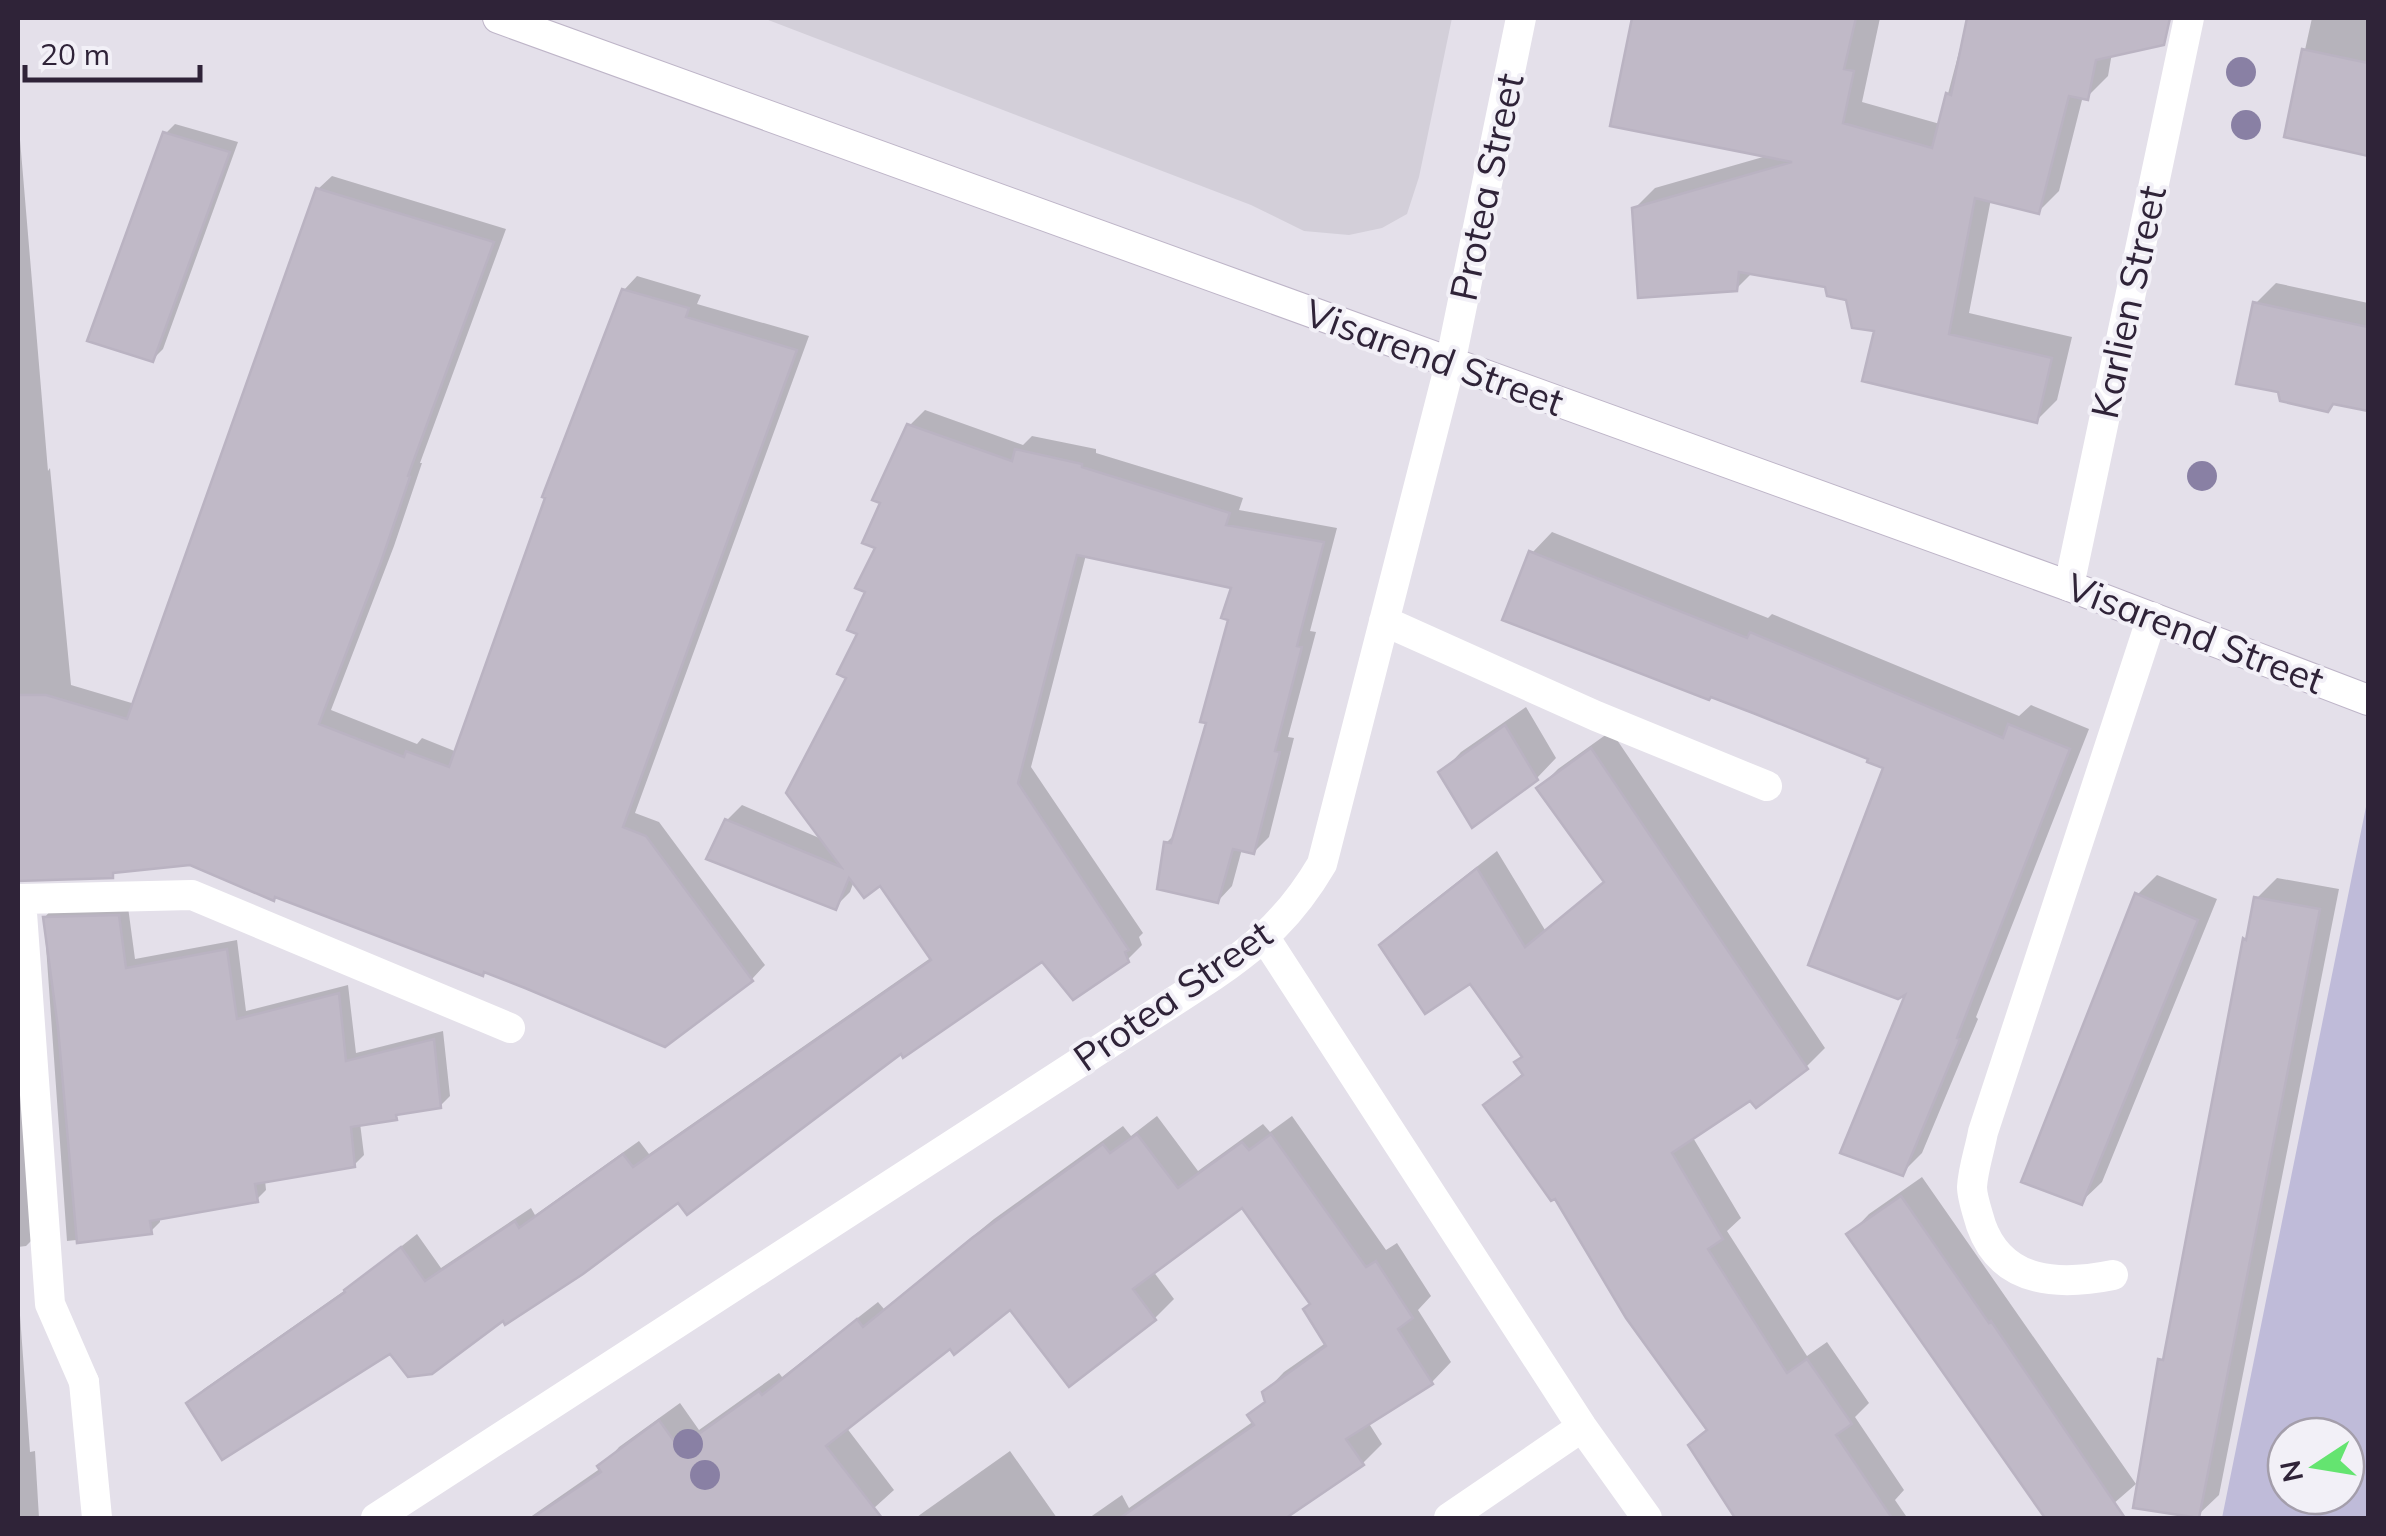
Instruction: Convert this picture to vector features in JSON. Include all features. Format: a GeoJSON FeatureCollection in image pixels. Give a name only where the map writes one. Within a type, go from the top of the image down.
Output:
{"type":"FeatureCollection","features":[{"type":"Feature","properties":{"kind":"street","name":"Visarend Street"},"geometry":{"type":"LineString","coordinates":[[498,18],[2069,586],[2365,698]]}},
{"type":"Feature","properties":{"kind":"street","name":"Protea Street"},"geometry":{"type":"LineString","coordinates":[[376,1518],[1213,976],[1265,938],[1301,900],[1322,864],[1450,364],[1522,18]]}},
{"type":"Feature","properties":{"kind":"street","name":"Karlien Street"},"geometry":{"type":"LineString","coordinates":[[2069,586],[2189,18]]}},
{"type":"Feature","properties":{"kind":"street"},"geometry":{"type":"LineString","coordinates":[[2113,1275],[2082,1282],[2045,1281],[2012,1266],[1989,1246],[1972,1187],[1984,1132],[2152,617]]}},
{"type":"Feature","properties":{"kind":"street"},"geometry":{"type":"LineString","coordinates":[[1384,621],[1596,716],[1767,786]]}},
{"type":"Feature","properties":{"kind":"street"},"geometry":{"type":"LineString","coordinates":[[97,1518],[84,1382],[50,1304],[21,899],[192,896],[510,1028]]}},
{"type":"Feature","properties":{"kind":"street"},"geometry":{"type":"LineString","coordinates":[[1265,938],[1582,1427],[1646,1518]]}},
{"type":"Feature","properties":{"kind":"street"},"geometry":{"type":"LineString","coordinates":[[1449,1518],[1582,1427]]}},
{"type":"Feature","properties":{"kind":"shaded area"},"geometry":{"type":"Polygon","coordinates":[[[763,18],[1452,18],[1419,177],[1407,214],[1382,228],[1349,235],[1304,231],[1251,205],[763,18]]]}},
{"type":"Feature","properties":{"kind":"shaded area"},"geometry":{"type":"Polygon","coordinates":[[[2368,797],[2368,1518],[2222,1518],[2368,797]]]}},
{"type":"Feature","properties":{"kind":"building"},"geometry":{"type":"Polygon","coordinates":[[[1632,18],[1856,18],[1844,69],[1854,71],[1843,123],[1932,148],[1946,93],[1951,95],[1967,18],[2170,18],[2164,45],[2096,60],[2088,100],[2069,96],[2039,214],[1975,198],[1949,334],[2052,358],[2037,423],[1862,381],[1874,331],[1852,328],[1846,300],[1827,296],[1825,287],[1739,272],[1737,291],[1638,298],[1632,208],[1792,162],[1610,126],[1632,18]]]}},
{"type":"Feature","properties":{"kind":"building"},"geometry":{"type":"Polygon","coordinates":[[[2302,49],[2368,63],[2368,156],[2284,137],[2302,49]]]}},
{"type":"Feature","properties":{"kind":"building"},"geometry":{"type":"Polygon","coordinates":[[[163,132],[230,152],[153,362],[87,341],[163,132]]]}},
{"type":"Feature","properties":{"kind":"building"},"geometry":{"type":"Polygon","coordinates":[[[316,188],[494,242],[319,724],[404,757],[406,751],[449,767],[545,498],[542,497],[622,289],[689,308],[686,317],[797,350],[623,827],[646,836],[753,981],[665,1047],[484,972],[483,976],[275,897],[274,901],[190,865],[113,873],[113,878],[18,881],[18,695],[46,695],[127,719],[316,188]]]}},
{"type":"Feature","properties":{"kind":"building"},"geometry":{"type":"Polygon","coordinates":[[[2253,302],[2368,327],[2368,411],[2333,404],[2328,412],[2280,401],[2278,392],[2236,384],[2253,302]]]}},
{"type":"Feature","properties":{"kind":"building"},"geometry":{"type":"Polygon","coordinates":[[[907,424],[1012,461],[1015,449],[1082,464],[1230,513],[1226,525],[1324,542],[1297,646],[1302,647],[1254,854],[1233,849],[1218,903],[1157,889],[1164,842],[1171,843],[1206,723],[1200,722],[1228,620],[1221,618],[1231,588],[1077,555],[1018,783],[1129,950],[1125,952],[1129,962],[1073,1000],[1042,962],[903,1058],[901,1054],[687,1215],[678,1203],[583,1274],[505,1325],[503,1321],[432,1374],[408,1377],[390,1354],[222,1460],[186,1403],[345,1292],[401,1247],[425,1281],[515,1221],[519,1228],[623,1154],[633,1167],[931,960],[880,886],[864,898],[849,878],[836,910],[706,859],[725,819],[841,867],[786,793],[846,678],[837,674],[857,634],[847,630],[865,592],[855,588],[875,548],[862,543],[880,503],[872,500],[907,424]]]}},
{"type":"Feature","properties":{"kind":"building"},"geometry":{"type":"Polygon","coordinates":[[[1529,551],[1747,638],[1750,632],[2003,738],[2008,724],[2070,749],[1957,1038],[1960,1039],[1903,1176],[1840,1153],[1905,995],[1898,999],[1808,965],[1883,768],[1753,713],[1711,697],[1709,700],[1502,620],[1529,551]]]}},
{"type":"Feature","properties":{"kind":"building"},"geometry":{"type":"Polygon","coordinates":[[[1505,725],[1538,780],[1472,828],[1438,772],[1505,725]]]}},
{"type":"Feature","properties":{"kind":"building"},"geometry":{"type":"Polygon","coordinates":[[[1591,748],[1808,1069],[1756,1108],[1750,1101],[1672,1153],[1723,1239],[1708,1249],[1787,1373],[1807,1359],[1852,1424],[1836,1435],[1892,1518],[1735,1518],[1688,1445],[1707,1430],[1626,1318],[1555,1199],[1551,1201],[1483,1105],[1523,1075],[1514,1062],[1522,1057],[1470,984],[1425,1014],[1379,945],[1477,868],[1525,947],[1604,882],[1536,788],[1591,748]]]}},
{"type":"Feature","properties":{"kind":"building"},"geometry":{"type":"Polygon","coordinates":[[[2135,893],[2198,920],[2082,1205],[2021,1182],[2135,893]]]}},
{"type":"Feature","properties":{"kind":"building"},"geometry":{"type":"Polygon","coordinates":[[[2254,897],[2320,909],[2199,1518],[2133,1508],[2158,1359],[2163,1360],[2254,897]]]}},
{"type":"Feature","properties":{"kind":"building"},"geometry":{"type":"Polygon","coordinates":[[[119,915],[126,968],[227,949],[237,1019],[339,993],[346,1061],[434,1039],[441,1108],[351,1127],[355,1167],[255,1184],[258,1202],[150,1221],[152,1234],[77,1243],[58,1028],[43,917],[119,915]]]}},
{"type":"Feature","properties":{"kind":"building"},"geometry":{"type":"Polygon","coordinates":[[[1137,1134],[1178,1188],[1242,1142],[1249,1150],[1271,1134],[1366,1267],[1376,1261],[1413,1318],[1398,1329],[1433,1384],[1346,1439],[1364,1465],[1286,1518],[1120,1518],[1254,1425],[1247,1415],[1265,1402],[1262,1392],[1326,1346],[1303,1309],[1310,1304],[1242,1208],[1133,1289],[1156,1320],[1069,1387],[1010,1310],[954,1355],[950,1349],[826,1446],[882,1518],[532,1518],[601,1472],[597,1466],[659,1420],[679,1448],[759,1391],[762,1395],[857,1319],[863,1327],[972,1238],[1103,1144],[1110,1153],[1137,1134]]]}},
{"type":"Feature","properties":{"kind":"building"},"geometry":{"type":"Polygon","coordinates":[[[1901,1196],[2125,1518],[2045,1518],[1846,1234],[1901,1196]]]}}]}
